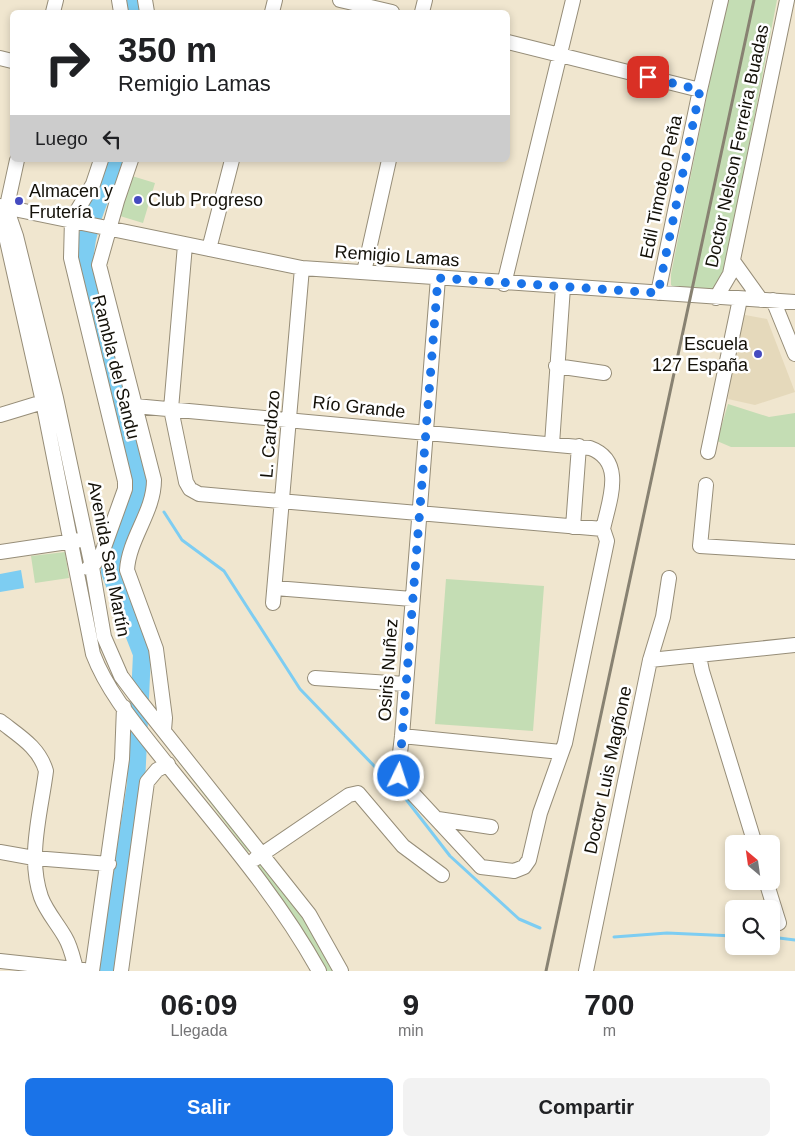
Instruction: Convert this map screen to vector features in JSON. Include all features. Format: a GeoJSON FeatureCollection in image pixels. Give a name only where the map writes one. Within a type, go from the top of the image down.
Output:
{"type":"FeatureCollection","features":[{"type":"Feature","properties":{"kind":"street"},"geometry":{"type":"LineString","coordinates":[[340,0],[383,10]]}},
{"type":"Feature","properties":{"kind":"street"},"geometry":{"type":"LineString","coordinates":[[504,284],[573,0]]}},
{"type":"Feature","properties":{"kind":"street","name":"Edil Timoteo Peña"},"geometry":{"type":"LineString","coordinates":[[658,293],[700,90],[721,0]]}},
{"type":"Feature","properties":{"kind":"street","name":"Doctor Nelson Ferreira Buadas"},"geometry":{"type":"LineString","coordinates":[[716,298],[726,283],[733,262],[787,0]]}},
{"type":"Feature","properties":{"kind":"street"},"geometry":{"type":"LineString","coordinates":[[510,42],[700,90]]}},
{"type":"Feature","properties":{"kind":"street"},"geometry":{"type":"LineString","coordinates":[[2,229],[3,206],[16,162]]}},
{"type":"Feature","properties":{"kind":"street"},"geometry":{"type":"LineString","coordinates":[[75,220],[93,184],[101,162]]}},
{"type":"Feature","properties":{"kind":"street"},"geometry":{"type":"LineString","coordinates":[[130,162],[107,227],[99,265],[154,480],[154,490],[128,559],[127,570],[156,649],[164,718],[162,728]]}},
{"type":"Feature","properties":{"kind":"street"},"geometry":{"type":"LineString","coordinates":[[208,249],[231,162]]}},
{"type":"Feature","properties":{"kind":"street"},"geometry":{"type":"LineString","coordinates":[[364,272],[389,162]]}},
{"type":"Feature","properties":{"kind":"street","name":"Remigio Lamas"},"geometry":{"type":"LineString","coordinates":[[3,206],[302,268],[504,284],[795,302]]}},
{"type":"Feature","properties":{"kind":"street","name":"Avenida San Martín"},"geometry":{"type":"LineString","coordinates":[[3,206],[16,236],[54,388],[87,539],[104,637],[121,676],[309,914],[341,971]]}},
{"type":"Feature","properties":{"kind":"street","name":"Rambla del Sandu"},"geometry":{"type":"LineString","coordinates":[[75,220],[72,268],[125,481],[125,489],[102,553],[92,567]]}},
{"type":"Feature","properties":{"kind":"street","name":"Avenida San Martín"},"geometry":{"type":"LineString","coordinates":[[2,229],[43,402],[93,654],[103,676],[128,712],[291,924],[319,971]]}},
{"type":"Feature","properties":{"kind":"street"},"geometry":{"type":"LineString","coordinates":[[186,245],[171,409],[186,482],[190,489],[199,494],[603,529],[607,541],[565,743],[561,752],[402,736]]}},
{"type":"Feature","properties":{"kind":"street"},"geometry":{"type":"LineString","coordinates":[[733,262],[767,300],[795,354]]}},
{"type":"Feature","properties":{"kind":"street","name":"L. Cardozo"},"geometry":{"type":"LineString","coordinates":[[273,603],[284,502],[302,268]]}},
{"type":"Feature","properties":{"kind":"street","name":"Osiris Nuñez"},"geometry":{"type":"LineString","coordinates":[[438,278],[399,776],[403,783],[481,867],[514,871],[524,867],[529,860],[540,813],[561,752]]}},
{"type":"Feature","properties":{"kind":"street"},"geometry":{"type":"LineString","coordinates":[[552,444],[556,366],[564,287]]}},
{"type":"Feature","properties":{"kind":"street"},"geometry":{"type":"LineString","coordinates":[[708,452],[740,299]]}},
{"type":"Feature","properties":{"kind":"street"},"geometry":{"type":"LineString","coordinates":[[556,366],[604,373]]}},
{"type":"Feature","properties":{"kind":"street"},"geometry":{"type":"LineString","coordinates":[[0,416],[43,402]]}},
{"type":"Feature","properties":{"kind":"street","name":"Río Grande"},"geometry":{"type":"LineString","coordinates":[[135,406],[579,446],[598,451],[611,466],[613,475],[603,529]]}},
{"type":"Feature","properties":{"kind":"street"},"geometry":{"type":"LineString","coordinates":[[574,527],[579,446]]}},
{"type":"Feature","properties":{"kind":"street"},"geometry":{"type":"LineString","coordinates":[[706,485],[700,546],[795,552]]}},
{"type":"Feature","properties":{"kind":"street"},"geometry":{"type":"LineString","coordinates":[[0,552],[87,539]]}},
{"type":"Feature","properties":{"kind":"street"},"geometry":{"type":"LineString","coordinates":[[77,569],[92,567]]}},
{"type":"Feature","properties":{"kind":"street","name":"Doctor Luis Magñone"},"geometry":{"type":"LineString","coordinates":[[586,971],[650,660],[663,617],[669,578]]}},
{"type":"Feature","properties":{"kind":"street"},"geometry":{"type":"LineString","coordinates":[[275,588],[412,599]]}},
{"type":"Feature","properties":{"kind":"street"},"geometry":{"type":"LineString","coordinates":[[650,660],[795,645]]}},
{"type":"Feature","properties":{"kind":"street"},"geometry":{"type":"LineString","coordinates":[[699,656],[751,835]]}},
{"type":"Feature","properties":{"kind":"street"},"geometry":{"type":"LineString","coordinates":[[315,678],[405,684]]}},
{"type":"Feature","properties":{"kind":"street"},"geometry":{"type":"LineString","coordinates":[[0,960],[92,971],[109,864],[128,712]]}},
{"type":"Feature","properties":{"kind":"street"},"geometry":{"type":"LineString","coordinates":[[0,721],[34,748],[42,757],[46,771],[34,858],[41,897],[65,937],[76,969]]}},
{"type":"Feature","properties":{"kind":"street"},"geometry":{"type":"LineString","coordinates":[[121,971],[148,782],[157,770],[168,764]]}},
{"type":"Feature","properties":{"kind":"street"},"geometry":{"type":"LineString","coordinates":[[247,865],[349,795],[358,793],[403,846],[442,876]]}},
{"type":"Feature","properties":{"kind":"street"},"geometry":{"type":"LineString","coordinates":[[438,820],[491,827]]}},
{"type":"Feature","properties":{"kind":"street"},"geometry":{"type":"LineString","coordinates":[[0,852],[34,858],[109,864]]}},
{"type":"Feature","properties":{"kind":"shaded area","name":"Escuela 127 España"},"geometry":{"type":"Polygon","coordinates":[[[740,314],[767,319],[795,392],[755,405],[728,399],[740,314]]]}},
{"type":"Feature","properties":{"kind":"green space"},"geometry":{"type":"Polygon","coordinates":[[[726,0],[777,0],[723,279],[715,291],[677,290],[671,285],[671,274],[726,0]]]}},
{"type":"Feature","properties":{"kind":"green space","name":"Club Progreso"},"geometry":{"type":"Polygon","coordinates":[[[132,176],[155,183],[143,223],[120,216],[132,176]]]}},
{"type":"Feature","properties":{"kind":"green space"},"geometry":{"type":"Polygon","coordinates":[[[728,404],[769,417],[795,413],[795,447],[731,447],[717,441],[728,404]]]}},
{"type":"Feature","properties":{"kind":"green space"},"geometry":{"type":"Polygon","coordinates":[[[65,552],[69,578],[35,583],[31,556],[65,552]]]}},
{"type":"Feature","properties":{"kind":"green space"},"geometry":{"type":"Polygon","coordinates":[[[446,579],[544,586],[533,731],[435,724],[446,579]]]}},
{"type":"Feature","properties":{"kind":"green space"},"geometry":{"type":"Polygon","coordinates":[[[163,740],[250,850],[248,852],[170,751],[163,740]]]}},
{"type":"Feature","properties":{"kind":"green space"},"geometry":{"type":"Polygon","coordinates":[[[259,862],[290,896],[336,971],[326,971],[295,919],[257,868],[259,862]]]}},
{"type":"Feature","properties":{"kind":"water"},"geometry":{"type":"Polygon","coordinates":[[[21,570],[24,588],[0,592],[0,574],[21,570]]]}},
{"type":"Feature","properties":{"kind":"waterway"},"geometry":{"type":"LineString","coordinates":[[130,0],[132,10]]}},
{"type":"Feature","properties":{"kind":"waterway"},"geometry":{"type":"LineString","coordinates":[[107,971],[136,784],[142,654],[110,572],[110,566],[140,487],[84,266],[87,238],[99,199],[114,162]]}},
{"type":"Feature","properties":{"kind":"waterway"},"geometry":{"type":"LineString","coordinates":[[164,512],[182,540],[224,571],[300,689],[405,798],[450,856],[519,919],[540,928]]}},
{"type":"Feature","properties":{"kind":"waterway"},"geometry":{"type":"LineString","coordinates":[[614,937],[667,933],[725,936]]}},
{"type":"Feature","properties":{"kind":"waterway"},"geometry":{"type":"LineString","coordinates":[[780,938],[795,940]]}},
{"type":"Feature","properties":{"kind":"railway"},"geometry":{"type":"LineString","coordinates":[[546,971],[754,0]]}},
{"type":"Feature","properties":{"kind":"place","name":"Club Progreso"},"geometry":{"type":"Point","coordinates":[138,200]}},
{"type":"Feature","properties":{"kind":"place","name":"Almacen y Frutería"},"geometry":{"type":"Point","coordinates":[19,201]}},
{"type":"Feature","properties":{"kind":"place","name":"Escuela 127 España"},"geometry":{"type":"Point","coordinates":[758,354]}},
{"type":"Feature","properties":{"kind":"route"},"geometry":{"type":"LineString","coordinates":[[399,776],[406,667],[438,278],[658,293],[700,90],[648,77]]}}]}
